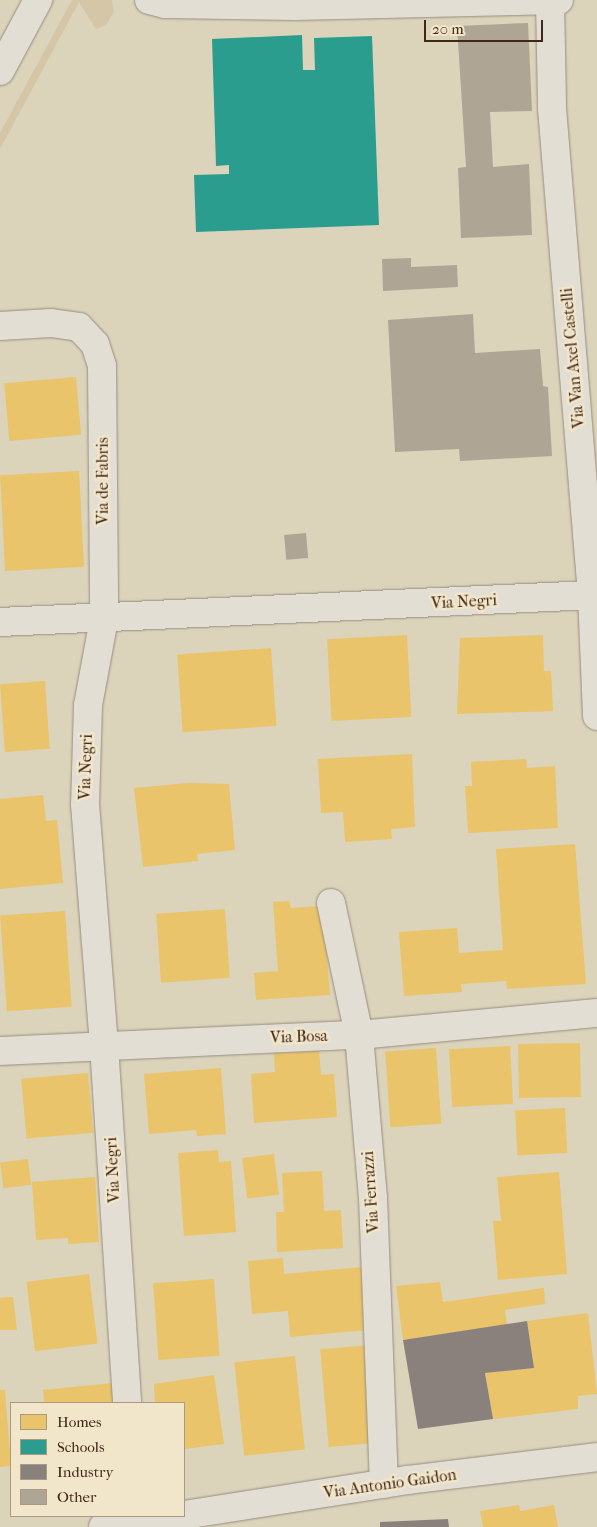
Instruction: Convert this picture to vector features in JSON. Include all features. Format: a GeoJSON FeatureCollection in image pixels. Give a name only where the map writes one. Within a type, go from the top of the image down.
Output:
{"type":"FeatureCollection","features":[{"type":"Feature","properties":{"kind":"street"},"geometry":{"type":"LineString","coordinates":[[0,71],[38,0]]}},
{"type":"Feature","properties":{"kind":"street"},"geometry":{"type":"LineString","coordinates":[[149,0],[165,4],[295,6],[559,0]]}},
{"type":"Feature","properties":{"kind":"street","name":"Via Van Axel Castelli"},"geometry":{"type":"LineString","coordinates":[[550,0],[552,108],[592,595],[597,716]]}},
{"type":"Feature","properties":{"kind":"street","name":"Via de Fabris"},"geometry":{"type":"LineString","coordinates":[[0,326],[67,323],[79,327],[95,344],[102,366],[104,619]]}},
{"type":"Feature","properties":{"kind":"street","name":"Via Negri"},"geometry":{"type":"LineString","coordinates":[[126,1402],[104,1045],[85,804],[88,705],[104,619],[592,595]]}},
{"type":"Feature","properties":{"kind":"street"},"geometry":{"type":"LineString","coordinates":[[0,622],[104,619]]}},
{"type":"Feature","properties":{"kind":"street","name":"Via Ferrazzi"},"geometry":{"type":"LineString","coordinates":[[331,903],[359,1034],[373,1198],[384,1484]]}},
{"type":"Feature","properties":{"kind":"street","name":"Via Bosa"},"geometry":{"type":"LineString","coordinates":[[0,1051],[359,1034],[597,1013]]}},
{"type":"Feature","properties":{"kind":"street","name":"Via Antonio Gaidon"},"geometry":{"type":"LineString","coordinates":[[185,1515],[384,1484],[597,1457]]}},
{"type":"Feature","properties":{"kind":"street"},"geometry":{"type":"LineString","coordinates":[[104,1527],[136,1519],[163,1517]]}},
{"type":"Feature","properties":{"kind":"shaded area"},"geometry":{"type":"Polygon","coordinates":[[[72,0],[112,0],[114,12],[106,25],[96,29],[79,2],[0,149],[0,133],[72,0]]]}},
{"type":"Feature","properties":{"kind":"building: Homes"},"geometry":{"type":"Polygon","coordinates":[[[76,377],[81,435],[9,441],[4,383],[76,377]]]}},
{"type":"Feature","properties":{"kind":"building: Homes"},"geometry":{"type":"Polygon","coordinates":[[[79,471],[84,567],[5,571],[0,475],[79,471]]]}},
{"type":"Feature","properties":{"kind":"building: Homes"},"geometry":{"type":"Polygon","coordinates":[[[407,635],[411,717],[331,721],[327,639],[407,635]]]}},
{"type":"Feature","properties":{"kind":"building: Homes"},"geometry":{"type":"Polygon","coordinates":[[[543,635],[544,671],[551,671],[553,711],[457,714],[460,638],[543,635]]]}},
{"type":"Feature","properties":{"kind":"building: Homes"},"geometry":{"type":"Polygon","coordinates":[[[271,648],[276,726],[183,732],[177,655],[271,648]]]}},
{"type":"Feature","properties":{"kind":"building: Homes"},"geometry":{"type":"Polygon","coordinates":[[[45,681],[50,749],[5,752],[0,684],[45,681]]]}},
{"type":"Feature","properties":{"kind":"building: Homes"},"geometry":{"type":"Polygon","coordinates":[[[412,754],[415,827],[391,829],[392,839],[345,842],[343,812],[321,813],[318,759],[412,754]]]}},
{"type":"Feature","properties":{"kind":"building: Homes"},"geometry":{"type":"Polygon","coordinates":[[[526,759],[527,768],[555,766],[558,828],[468,833],[465,786],[472,786],[471,762],[526,759]]]}},
{"type":"Feature","properties":{"kind":"building: Homes"},"geometry":{"type":"Polygon","coordinates":[[[189,783],[229,784],[235,850],[197,854],[198,861],[143,867],[134,788],[189,783]]]}},
{"type":"Feature","properties":{"kind":"building: Homes"},"geometry":{"type":"Polygon","coordinates":[[[43,795],[46,821],[57,820],[63,883],[0,889],[0,799],[43,795]]]}},
{"type":"Feature","properties":{"kind":"building: Homes"},"geometry":{"type":"Polygon","coordinates":[[[575,844],[586,984],[507,989],[506,981],[461,984],[462,992],[404,996],[399,932],[457,928],[459,953],[503,950],[496,849],[575,844]]]}},
{"type":"Feature","properties":{"kind":"building: Homes"},"geometry":{"type":"Polygon","coordinates":[[[289,901],[291,908],[323,906],[330,995],[256,1000],[254,973],[278,971],[273,902],[289,901]]]}},
{"type":"Feature","properties":{"kind":"building: Homes"},"geometry":{"type":"Polygon","coordinates":[[[225,909],[230,978],[161,983],[156,914],[225,909]]]}},
{"type":"Feature","properties":{"kind":"building: Homes"},"geometry":{"type":"Polygon","coordinates":[[[65,911],[72,1007],[7,1011],[0,916],[65,911]]]}},
{"type":"Feature","properties":{"kind":"building: Homes"},"geometry":{"type":"Polygon","coordinates":[[[580,1043],[581,1097],[519,1098],[518,1044],[580,1043]]]}},
{"type":"Feature","properties":{"kind":"building: Homes"},"geometry":{"type":"Polygon","coordinates":[[[510,1046],[513,1104],[452,1107],[449,1049],[510,1046]]]}},
{"type":"Feature","properties":{"kind":"building: Homes"},"geometry":{"type":"Polygon","coordinates":[[[436,1048],[441,1124],[390,1127],[385,1052],[436,1048]]]}},
{"type":"Feature","properties":{"kind":"building: Homes"},"geometry":{"type":"Polygon","coordinates":[[[319,1051],[321,1075],[334,1074],[337,1117],[254,1123],[251,1074],[275,1072],[274,1053],[319,1051]]]}},
{"type":"Feature","properties":{"kind":"building: Homes"},"geometry":{"type":"Polygon","coordinates":[[[221,1068],[226,1134],[197,1136],[196,1130],[149,1134],[144,1074],[221,1068]]]}},
{"type":"Feature","properties":{"kind":"building: Homes"},"geometry":{"type":"Polygon","coordinates":[[[88,1073],[93,1133],[26,1139],[21,1079],[88,1073]]]}},
{"type":"Feature","properties":{"kind":"building: Homes"},"geometry":{"type":"Polygon","coordinates":[[[565,1108],[567,1153],[517,1156],[515,1111],[565,1108]]]}},
{"type":"Feature","properties":{"kind":"building: Homes"},"geometry":{"type":"Polygon","coordinates":[[[218,1150],[219,1162],[231,1161],[236,1232],[184,1236],[178,1153],[218,1150]]]}},
{"type":"Feature","properties":{"kind":"building: Homes"},"geometry":{"type":"Polygon","coordinates":[[[274,1154],[279,1195],[247,1199],[242,1158],[274,1154]]]}},
{"type":"Feature","properties":{"kind":"building: Homes"},"geometry":{"type":"Polygon","coordinates":[[[28,1159],[31,1185],[3,1188],[0,1162],[28,1159]]]}},
{"type":"Feature","properties":{"kind":"building: Homes"},"geometry":{"type":"Polygon","coordinates":[[[322,1171],[324,1211],[341,1210],[343,1248],[277,1252],[276,1212],[284,1212],[282,1173],[322,1171]]]}},
{"type":"Feature","properties":{"kind":"building: Homes"},"geometry":{"type":"Polygon","coordinates":[[[559,1172],[567,1274],[498,1280],[493,1221],[501,1221],[497,1177],[559,1172]]]}},
{"type":"Feature","properties":{"kind":"building: Homes"},"geometry":{"type":"Polygon","coordinates":[[[95,1177],[99,1242],[68,1244],[68,1238],[36,1240],[32,1182],[95,1177]]]}},
{"type":"Feature","properties":{"kind":"building: Homes"},"geometry":{"type":"Polygon","coordinates":[[[283,1258],[284,1274],[363,1267],[368,1330],[290,1337],[288,1311],[252,1314],[248,1261],[283,1258]]]}},
{"type":"Feature","properties":{"kind":"building: Homes"},"geometry":{"type":"Polygon","coordinates":[[[89,1274],[98,1343],[35,1351],[26,1282],[89,1274]]]}},
{"type":"Feature","properties":{"kind":"building: Homes"},"geometry":{"type":"Polygon","coordinates":[[[214,1279],[219,1356],[159,1360],[153,1283],[214,1279]]]}},
{"type":"Feature","properties":{"kind":"building: Homes"},"geometry":{"type":"Polygon","coordinates":[[[440,1282],[443,1302],[544,1288],[545,1304],[505,1310],[507,1325],[403,1340],[396,1286],[440,1282]]]}},
{"type":"Feature","properties":{"kind":"building: Homes"},"geometry":{"type":"Polygon","coordinates":[[[13,1297],[17,1330],[0,1330],[0,1298],[13,1297]]]}},
{"type":"Feature","properties":{"kind":"building: Homes"},"geometry":{"type":"Polygon","coordinates":[[[588,1313],[597,1394],[578,1396],[578,1409],[493,1419],[485,1373],[534,1368],[527,1321],[588,1313]]]}},
{"type":"Feature","properties":{"kind":"building: Homes"},"geometry":{"type":"Polygon","coordinates":[[[370,1345],[379,1443],[329,1447],[320,1349],[370,1345]]]}},
{"type":"Feature","properties":{"kind":"building: Homes"},"geometry":{"type":"Polygon","coordinates":[[[295,1356],[305,1449],[244,1456],[234,1362],[295,1356]]]}},
{"type":"Feature","properties":{"kind":"building: Homes"},"geometry":{"type":"Polygon","coordinates":[[[214,1375],[224,1444],[185,1449],[185,1402],[155,1402],[154,1384],[214,1375]]]}},
{"type":"Feature","properties":{"kind":"building: Homes"},"geometry":{"type":"Polygon","coordinates":[[[113,1383],[116,1402],[44,1402],[43,1390],[113,1383]]]}},
{"type":"Feature","properties":{"kind":"building: Homes"},"geometry":{"type":"Polygon","coordinates":[[[0,1390],[5,1390],[10,1466],[0,1467],[0,1390]]]}},
{"type":"Feature","properties":{"kind":"building: Homes"},"geometry":{"type":"Polygon","coordinates":[[[519,1505],[520,1511],[554,1505],[558,1527],[483,1527],[480,1511],[519,1505]]]}},
{"type":"Feature","properties":{"kind":"building: Schools"},"geometry":{"type":"Polygon","coordinates":[[[302,35],[303,70],[315,70],[314,38],[372,36],[379,225],[196,232],[194,175],[229,174],[229,165],[216,166],[212,39],[302,35]]]}},
{"type":"Feature","properties":{"kind":"building: Industry"},"geometry":{"type":"Polygon","coordinates":[[[527,1321],[534,1368],[485,1373],[493,1419],[418,1429],[403,1340],[527,1321]]]}},
{"type":"Feature","properties":{"kind":"building: Industry"},"geometry":{"type":"Polygon","coordinates":[[[448,1519],[449,1527],[380,1527],[380,1522],[448,1519]]]}},
{"type":"Feature","properties":{"kind":"building: Other"},"geometry":{"type":"Polygon","coordinates":[[[528,23],[532,111],[490,112],[493,167],[529,164],[532,235],[461,238],[458,168],[466,167],[457,26],[528,23]]]}},
{"type":"Feature","properties":{"kind":"building: Other"},"geometry":{"type":"Polygon","coordinates":[[[411,258],[411,267],[457,265],[458,287],[383,291],[382,259],[411,258]]]}},
{"type":"Feature","properties":{"kind":"building: Other"},"geometry":{"type":"Polygon","coordinates":[[[473,314],[475,353],[540,349],[543,386],[548,387],[552,456],[460,461],[459,449],[395,452],[388,320],[473,314]]]}},
{"type":"Feature","properties":{"kind":"building: Other"},"geometry":{"type":"Polygon","coordinates":[[[306,533],[308,558],[286,560],[284,535],[306,533]]]}}]}
